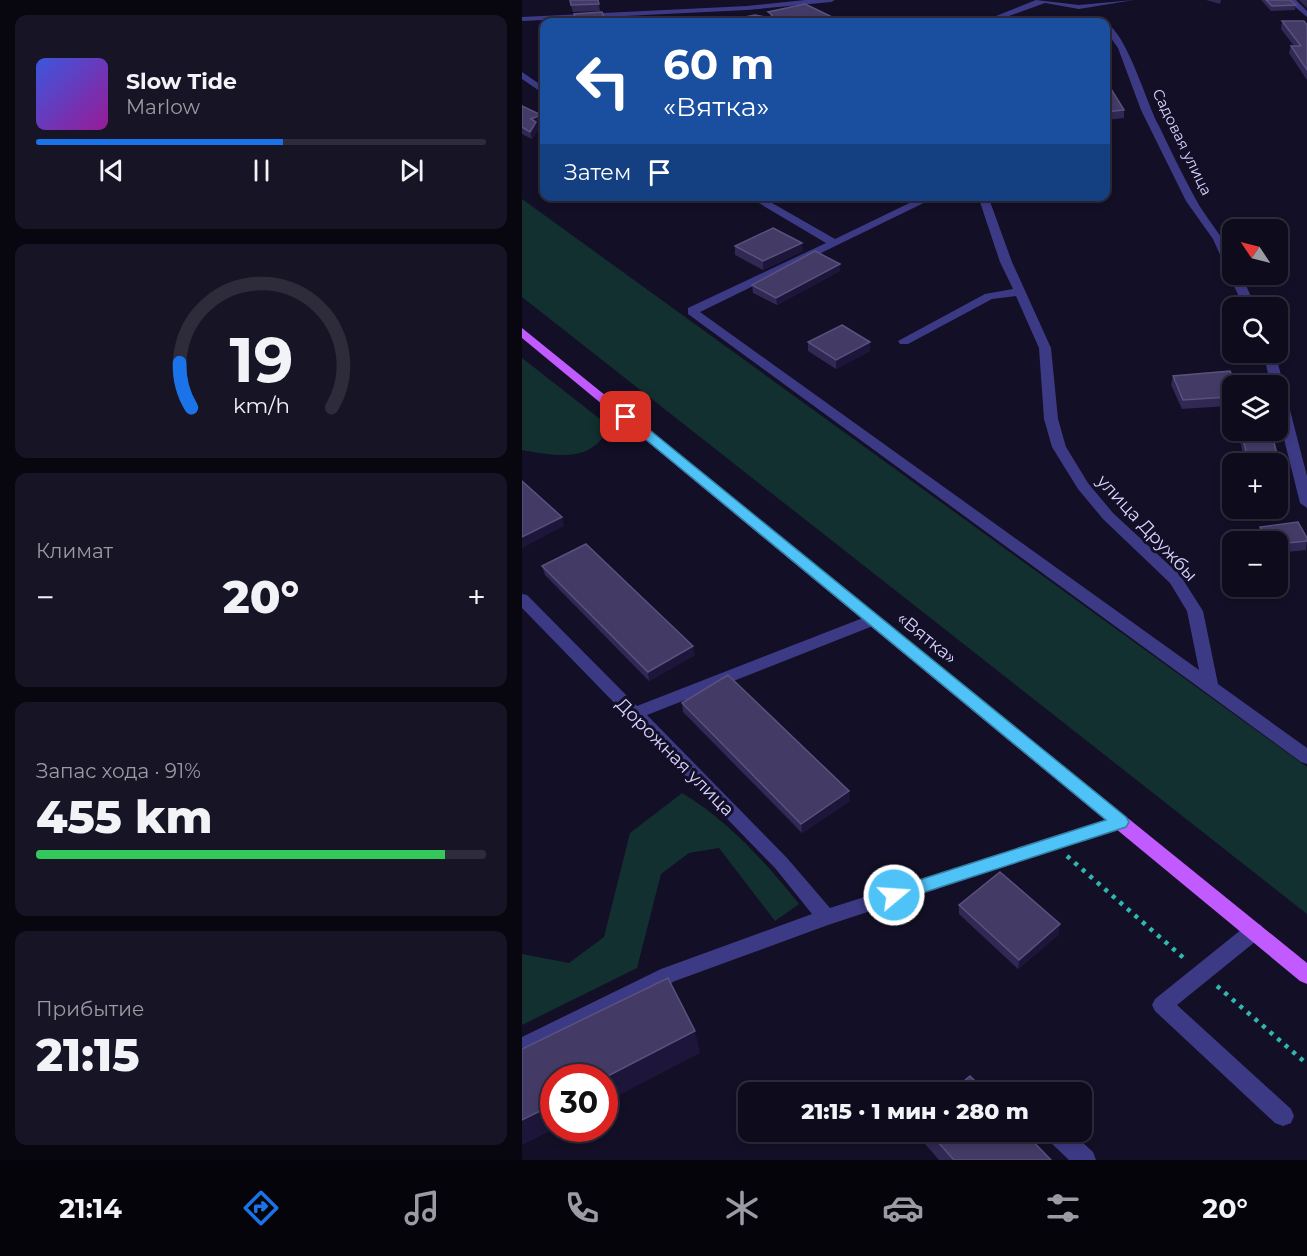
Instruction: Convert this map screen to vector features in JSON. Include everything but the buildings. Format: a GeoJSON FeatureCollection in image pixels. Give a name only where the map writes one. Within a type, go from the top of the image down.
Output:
{"type":"FeatureCollection","features":[{"type":"Feature","properties":{"kind":"main road","name":"«Вятка»"},"geometry":{"type":"LineString","coordinates":[[522,332],[1307,975]]}},
{"type":"Feature","properties":{"kind":"street"},"geometry":{"type":"LineString","coordinates":[[542,18],[747,8],[831,0]]}},
{"type":"Feature","properties":{"kind":"street"},"geometry":{"type":"LineString","coordinates":[[996,18],[1042,1],[1079,7],[1130,0]]}},
{"type":"Feature","properties":{"kind":"street"},"geometry":{"type":"LineString","coordinates":[[1291,0],[1307,15]]}},
{"type":"Feature","properties":{"kind":"street"},"geometry":{"type":"LineString","coordinates":[[1079,7],[1094,17]]}},
{"type":"Feature","properties":{"kind":"street"},"geometry":{"type":"LineString","coordinates":[[747,8],[759,18]]}},
{"type":"Feature","properties":{"kind":"street"},"geometry":{"type":"LineString","coordinates":[[522,19],[540,18]]}},
{"type":"Feature","properties":{"kind":"street","name":"Садовая улица"},"geometry":{"type":"LineString","coordinates":[[1110,32],[1122,48],[1146,110],[1191,201],[1222,248]]}},
{"type":"Feature","properties":{"kind":"street"},"geometry":{"type":"LineString","coordinates":[[522,75],[540,88]]}},
{"type":"Feature","properties":{"kind":"street"},"geometry":{"type":"LineString","coordinates":[[761,201],[834,243]]}},
{"type":"Feature","properties":{"kind":"street"},"geometry":{"type":"LineString","coordinates":[[922,201],[692,310],[1210,684],[1307,757]]}},
{"type":"Feature","properties":{"kind":"street","name":"улица Дружбы"},"geometry":{"type":"LineString","coordinates":[[985,201],[1020,292],[1045,348],[1051,419],[1059,447],[1083,486],[1108,516],[1174,579],[1195,611],[1210,684]]}},
{"type":"Feature","properties":{"kind":"street"},"geometry":{"type":"LineString","coordinates":[[904,341],[989,296],[1020,292]]}},
{"type":"Feature","properties":{"kind":"street"},"geometry":{"type":"LineString","coordinates":[[1288,427],[1307,503]]}},
{"type":"Feature","properties":{"kind":"street","name":"Дорожная улица"},"geometry":{"type":"LineString","coordinates":[[522,599],[782,863],[826,917]]}},
{"type":"Feature","properties":{"kind":"street"},"geometry":{"type":"LineString","coordinates":[[633,714],[873,620]]}},
{"type":"Feature","properties":{"kind":"street"},"geometry":{"type":"LineString","coordinates":[[522,1047],[668,975],[826,917],[1120,822]]}},
{"type":"Feature","properties":{"kind":"street"},"geometry":{"type":"LineString","coordinates":[[1254,932],[1162,1005],[1283,1116]]}},
{"type":"Feature","properties":{"kind":"street"},"geometry":{"type":"LineString","coordinates":[[1066,1142],[1085,1160]]}},
{"type":"Feature","properties":{"kind":"path"},"geometry":{"type":"LineString","coordinates":[[1053,844],[1307,1064]]}},
{"type":"Feature","properties":{"kind":"green space"},"geometry":{"type":"Polygon","coordinates":[[[522,199],[1307,767],[1307,914],[522,297],[522,199]]]}},
{"type":"Feature","properties":{"kind":"green space"},"geometry":{"type":"Polygon","coordinates":[[[522,358],[609,426],[593,447],[583,452],[560,455],[522,450],[522,358]]]}},
{"type":"Feature","properties":{"kind":"green space"},"geometry":{"type":"Polygon","coordinates":[[[682,793],[731,829],[799,904],[775,921],[719,848],[689,853],[661,874],[637,968],[522,1025],[522,954],[569,963],[604,937],[630,833],[682,793]]]}},
{"type":"Feature","properties":{"kind":"route"},"geometry":{"type":"LineString","coordinates":[[626,417],[1120,822],[894,895]]}}]}
